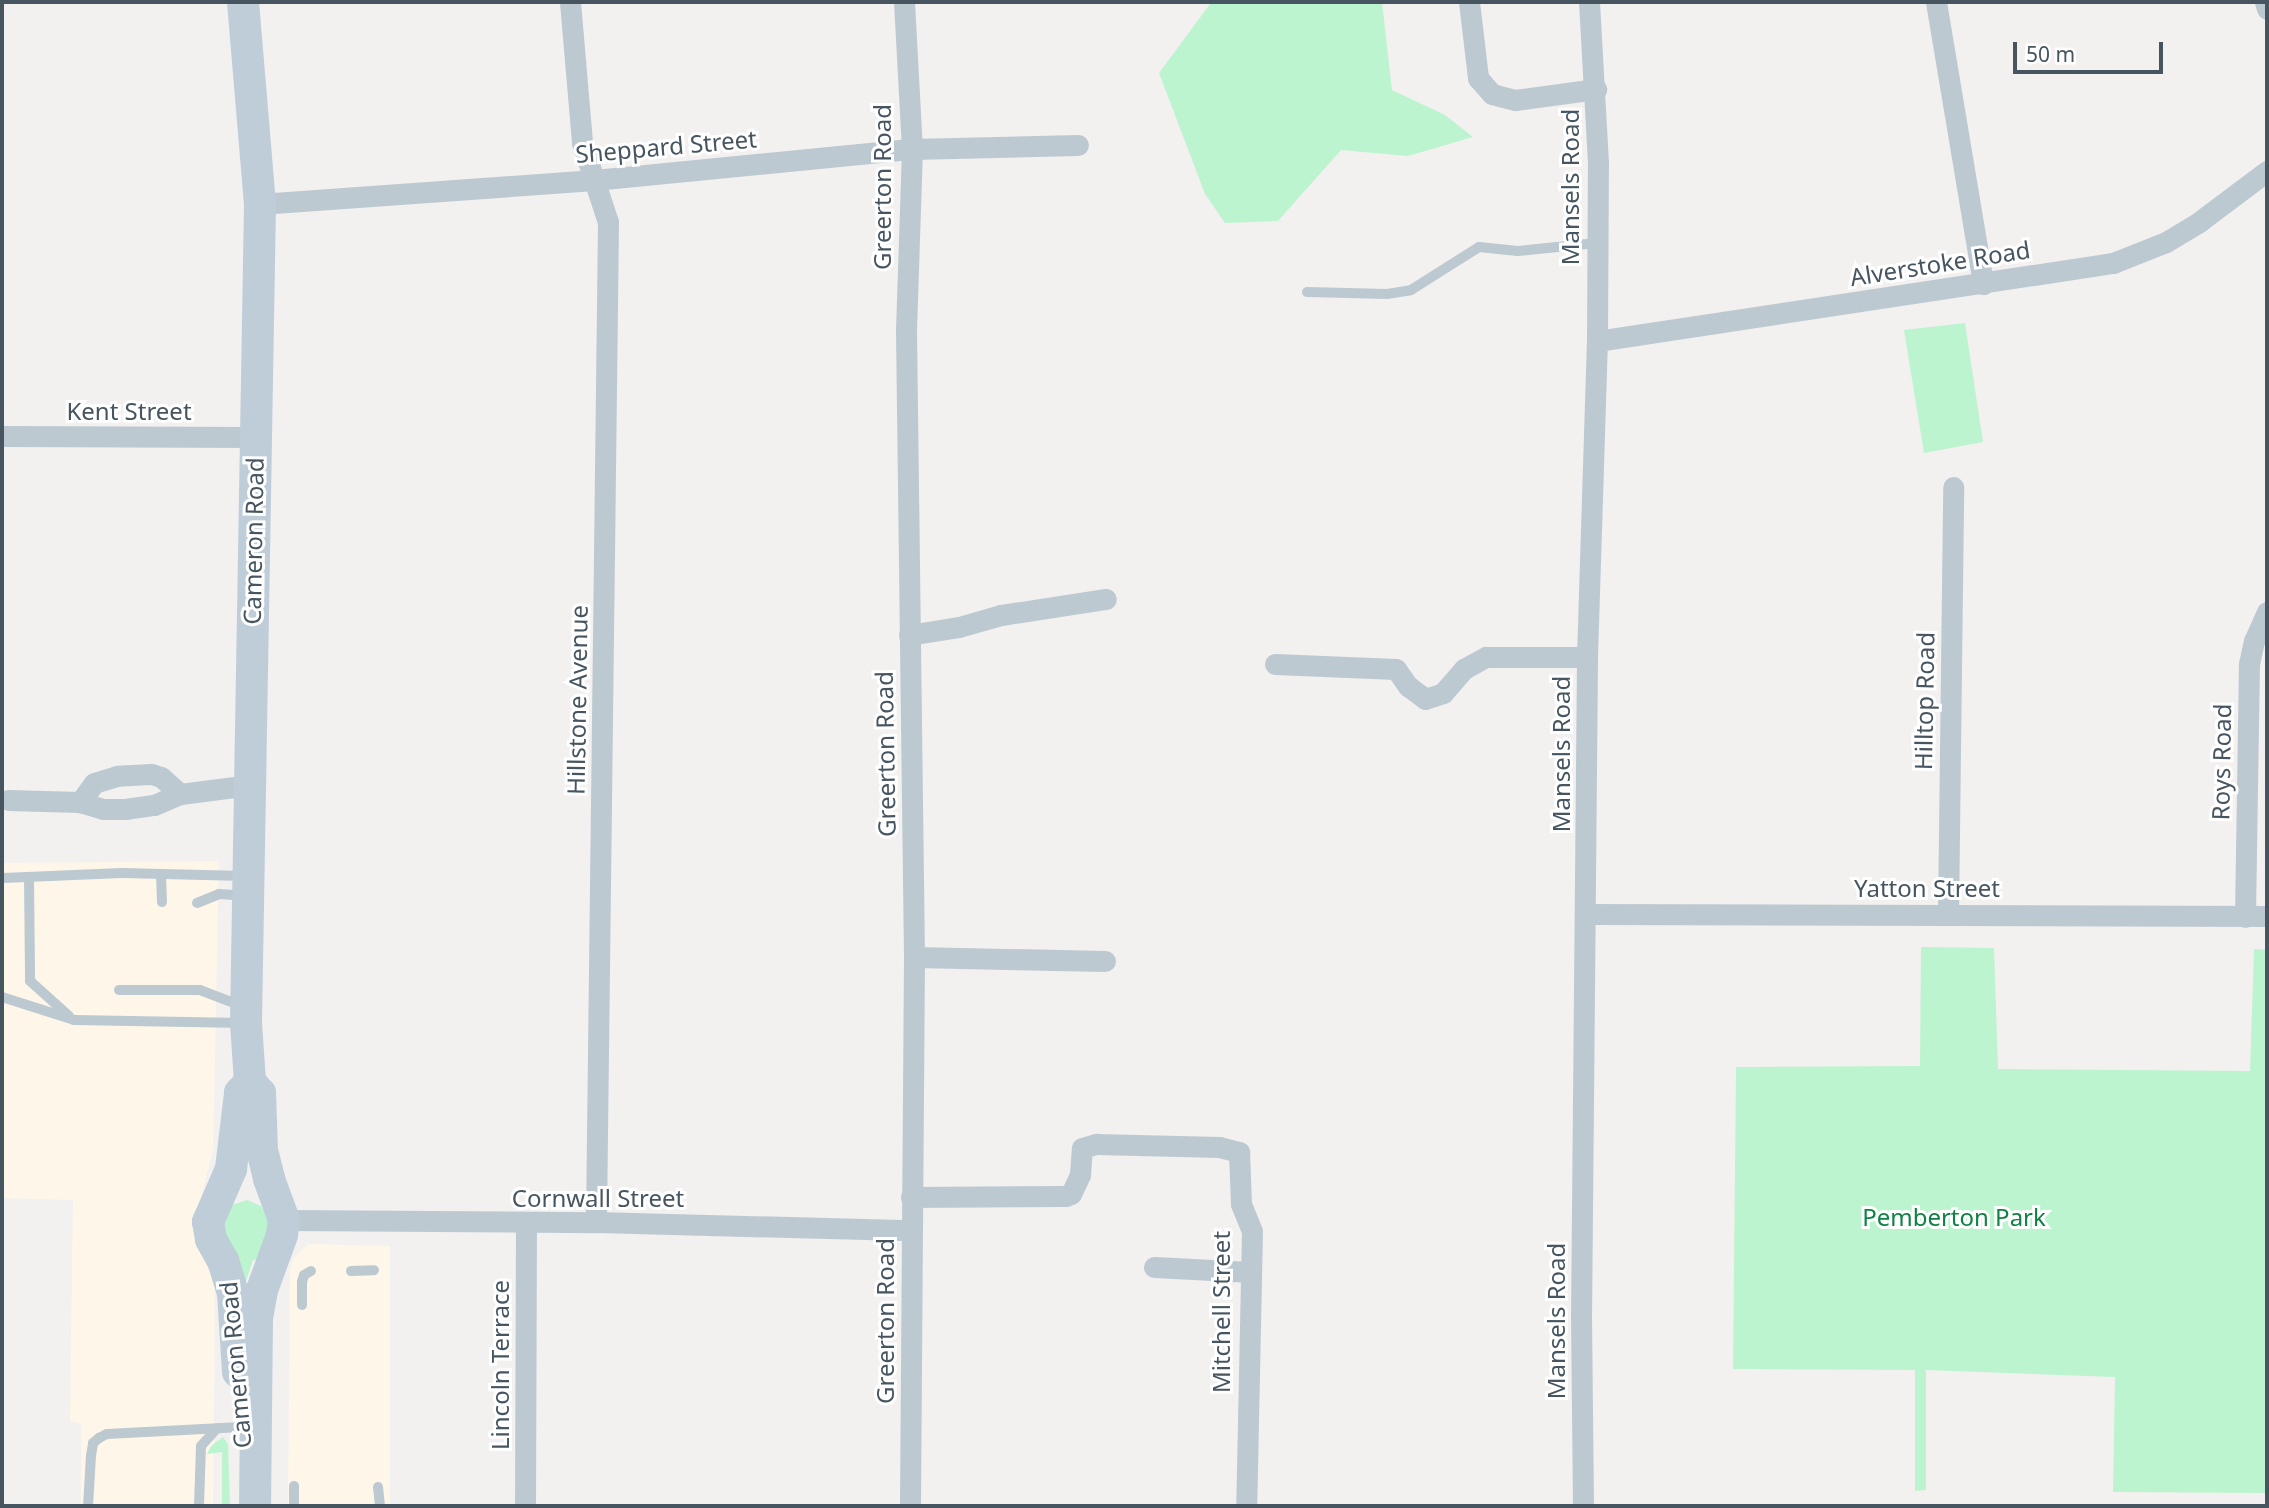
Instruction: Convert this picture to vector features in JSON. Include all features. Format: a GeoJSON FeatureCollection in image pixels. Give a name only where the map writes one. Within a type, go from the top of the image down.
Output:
{"type":"FeatureCollection","features":[{"type":"Feature","properties":{"kind":"main road","name":"Cameron Road"},"geometry":{"type":"LineString","coordinates":[[243,2],[260,204],[247,1015],[250,1082],[260,1093],[262,1150],[280,1208],[282,1235],[262,1290],[257,1318],[255,1506]]}},
{"type":"Feature","properties":{"kind":"main road","name":"Cameron Road"},"geometry":{"type":"LineString","coordinates":[[242,1506],[230,1428],[233,1293],[223,1261],[211,1239],[208,1222],[216,1199],[223,1191],[237,1135],[240,1093],[250,1082]]}},
{"type":"Feature","properties":{"kind":"main road"},"geometry":{"type":"LineString","coordinates":[[223,1191],[233,1185],[261,1186],[280,1208]]}},
{"type":"Feature","properties":{"kind":"street","name":"Hillstone Avenue"},"geometry":{"type":"LineString","coordinates":[[570,2],[582,143],[608,222],[596,1222]]}},
{"type":"Feature","properties":{"kind":"street","name":"Greerton Road"},"geometry":{"type":"LineString","coordinates":[[904,2],[912,149],[906,330],[914,957],[910,1506]]}},
{"type":"Feature","properties":{"kind":"street"},"geometry":{"type":"LineString","coordinates":[[1469,2],[1478,78],[1492,94],[1515,100],[1596,89]]}},
{"type":"Feature","properties":{"kind":"street","name":"Mansels Road"},"geometry":{"type":"LineString","coordinates":[[1583,1506],[1581,1320],[1587,914],[1587,657],[1597,341],[1596,89],[1589,2]]}},
{"type":"Feature","properties":{"kind":"street"},"geometry":{"type":"LineString","coordinates":[[1936,2],[1983,284]]}},
{"type":"Feature","properties":{"kind":"street"},"geometry":{"type":"LineString","coordinates":[[2265,2],[2267,9]]}},
{"type":"Feature","properties":{"kind":"street","name":"Sheppard Street"},"geometry":{"type":"LineString","coordinates":[[260,204],[594,180],[912,149],[1077,145]]}},
{"type":"Feature","properties":{"kind":"street","name":"Alverstoke Road"},"geometry":{"type":"LineString","coordinates":[[1597,341],[2113,263],[2166,242],[2199,222],[2267,171]]}},
{"type":"Feature","properties":{"kind":"street","name":"Kent Street"},"geometry":{"type":"LineString","coordinates":[[2,436],[256,437]]}},
{"type":"Feature","properties":{"kind":"street","name":"Hilltop Road"},"geometry":{"type":"LineString","coordinates":[[1948,915],[1953,487]]}},
{"type":"Feature","properties":{"kind":"street"},"geometry":{"type":"LineString","coordinates":[[909,635],[959,627],[1001,615],[1106,599]]}},
{"type":"Feature","properties":{"kind":"street","name":"Roys Road"},"geometry":{"type":"LineString","coordinates":[[2245,917],[2249,664],[2254,641],[2267,612]]}},
{"type":"Feature","properties":{"kind":"street"},"geometry":{"type":"LineString","coordinates":[[1275,664],[1396,669],[1409,686],[1425,699],[1443,693],[1464,669],[1486,657],[1587,657]]}},
{"type":"Feature","properties":{"kind":"street"},"geometry":{"type":"LineString","coordinates":[[80,802],[94,783],[102,779],[134,774],[161,777],[180,794]]}},
{"type":"Feature","properties":{"kind":"street"},"geometry":{"type":"LineString","coordinates":[[8,800],[80,802],[103,809],[125,809],[154,805],[180,794],[250,785]]}},
{"type":"Feature","properties":{"kind":"street","name":"Yatton Street"},"geometry":{"type":"LineString","coordinates":[[1587,914],[2267,916]]}},
{"type":"Feature","properties":{"kind":"street"},"geometry":{"type":"LineString","coordinates":[[914,957],[1105,961]]}},
{"type":"Feature","properties":{"kind":"street","name":"Mitchell Street"},"geometry":{"type":"LineString","coordinates":[[911,1197],[1066,1196],[1071,1194],[1080,1175],[1083,1149],[1096,1144],[1233,1148],[1242,1158],[1241,1204],[1252,1231],[1246,1506]]}},
{"type":"Feature","properties":{"kind":"street","name":"Cornwall Street"},"geometry":{"type":"LineString","coordinates":[[280,1208],[526,1224],[596,1222],[912,1230]]}},
{"type":"Feature","properties":{"kind":"street","name":"Lincoln Terrace"},"geometry":{"type":"LineString","coordinates":[[525,1506],[526,1224]]}},
{"type":"Feature","properties":{"kind":"street"},"geometry":{"type":"LineString","coordinates":[[1154,1267],[1251,1272]]}},
{"type":"Feature","properties":{"kind":"lane"},"geometry":{"type":"LineString","coordinates":[[1307,292],[1387,293],[1410,290],[1479,247],[1518,251],[1597,243]]}},
{"type":"Feature","properties":{"kind":"lane"},"geometry":{"type":"LineString","coordinates":[[161,874],[162,902]]}},
{"type":"Feature","properties":{"kind":"lane"},"geometry":{"type":"LineString","coordinates":[[3,878],[161,874],[249,886]]}},
{"type":"Feature","properties":{"kind":"lane"},"geometry":{"type":"LineString","coordinates":[[29,877],[30,981],[74,1020]]}},
{"type":"Feature","properties":{"kind":"lane"},"geometry":{"type":"LineString","coordinates":[[197,904],[219,894],[249,886]]}},
{"type":"Feature","properties":{"kind":"lane"},"geometry":{"type":"LineString","coordinates":[[119,990],[200,990],[247,1015]]}},
{"type":"Feature","properties":{"kind":"lane"},"geometry":{"type":"LineString","coordinates":[[2,997],[74,1020],[197,1022],[247,1015]]}},
{"type":"Feature","properties":{"kind":"lane"},"geometry":{"type":"LineString","coordinates":[[351,1271],[374,1270]]}},
{"type":"Feature","properties":{"kind":"lane"},"geometry":{"type":"LineString","coordinates":[[302,1305],[304,1275],[312,1271]]}},
{"type":"Feature","properties":{"kind":"lane"},"geometry":{"type":"LineString","coordinates":[[88,1506],[90,1456],[93,1443],[99,1438],[107,1434],[230,1428]]}},
{"type":"Feature","properties":{"kind":"lane"},"geometry":{"type":"LineString","coordinates":[[199,1506],[201,1446],[230,1428]]}},
{"type":"Feature","properties":{"kind":"lane"},"geometry":{"type":"LineString","coordinates":[[294,1486],[294,1506]]}},
{"type":"Feature","properties":{"kind":"lane"},"geometry":{"type":"LineString","coordinates":[[378,1487],[380,1506]]}},
{"type":"Feature","properties":{"kind":"shaded area"},"geometry":{"type":"Polygon","coordinates":[[[219,861],[213,1149],[199,1206],[215,1273],[213,1506],[81,1506],[81,1424],[70,1421],[73,1200],[2,1198],[2,863],[219,861]]]}},
{"type":"Feature","properties":{"kind":"shaded area"},"geometry":{"type":"Polygon","coordinates":[[[308,1244],[390,1246],[390,1506],[288,1506],[290,1271],[293,1259],[308,1244]]]}},
{"type":"Feature","properties":{"kind":"green space"},"geometry":{"type":"Polygon","coordinates":[[[1382,2],[1392,90],[1445,115],[1473,137],[1408,156],[1341,150],[1278,221],[1225,223],[1205,194],[1159,73],[1210,4],[1382,2]]]}},
{"type":"Feature","properties":{"kind":"green space"},"geometry":{"type":"Polygon","coordinates":[[[1965,323],[1983,442],[1924,453],[1904,330],[1965,323]]]}},
{"type":"Feature","properties":{"kind":"green space","name":"Pemberton Park"},"geometry":{"type":"Polygon","coordinates":[[[1921,947],[1994,948],[1998,1069],[2250,1071],[2254,949],[2267,950],[2267,1493],[2113,1492],[2115,1377],[1926,1370],[1926,1490],[1915,1491],[1915,1370],[1733,1369],[1736,1067],[1920,1066],[1921,947]]]}},
{"type":"Feature","properties":{"kind":"green space"},"geometry":{"type":"Polygon","coordinates":[[[247,1200],[261,1206],[270,1223],[264,1260],[253,1260],[244,1287],[222,1232],[229,1206],[247,1200]]]}},
{"type":"Feature","properties":{"kind":"green space"},"geometry":{"type":"Polygon","coordinates":[[[223,1437],[228,1444],[230,1506],[222,1506],[222,1452],[207,1454],[211,1446],[223,1437]]]}}]}
